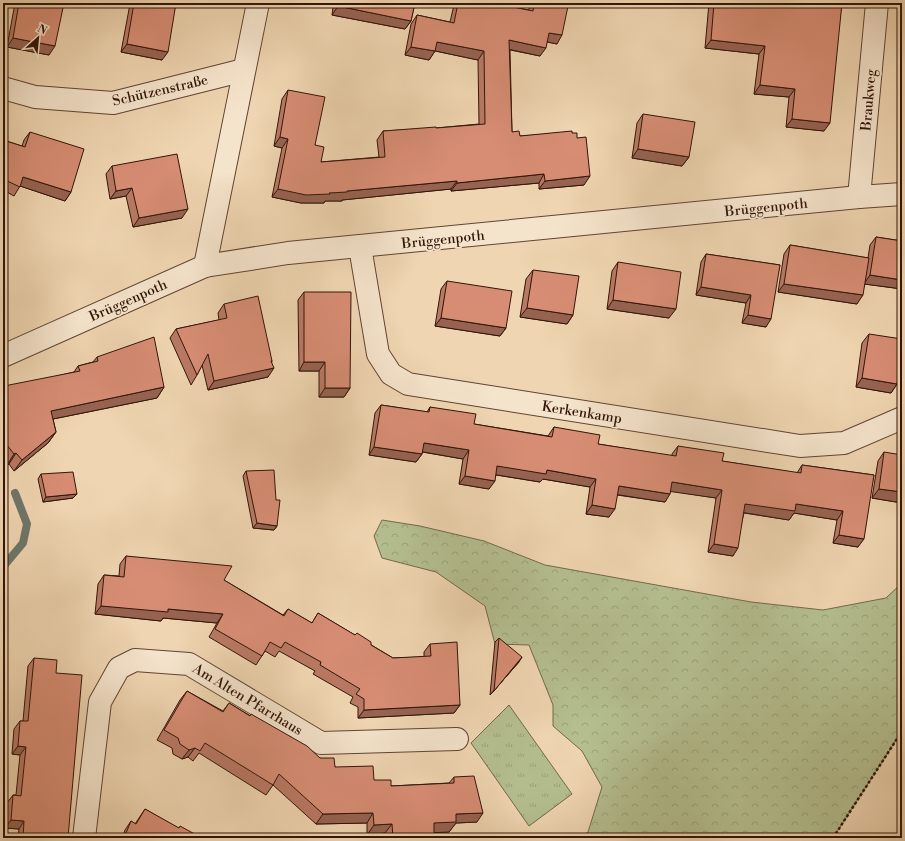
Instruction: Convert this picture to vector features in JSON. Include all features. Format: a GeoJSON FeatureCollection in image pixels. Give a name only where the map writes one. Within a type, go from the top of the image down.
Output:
{"type":"FeatureCollection","features":[{"type":"Feature","properties":{"kind":"street"},"geometry":{"type":"LineString","coordinates":[[205,266],[258,3]]}},
{"type":"Feature","properties":{"kind":"street","name":"Braukweg"},"geometry":{"type":"LineString","coordinates":[[859,197],[877,3]]}},
{"type":"Feature","properties":{"kind":"street","name":"Schützenstraße"},"geometry":{"type":"LineString","coordinates":[[3,88],[35,97],[113,103],[244,70]]}},
{"type":"Feature","properties":{"kind":"street","name":"Brüggenpoth"},"geometry":{"type":"LineString","coordinates":[[3,356],[205,266],[288,253],[902,194]]}},
{"type":"Feature","properties":{"kind":"street","name":"Kerkenkamp"},"geometry":{"type":"LineString","coordinates":[[360,247],[378,354],[391,374],[408,384],[800,446],[844,443],[902,418]]}},
{"type":"Feature","properties":{"kind":"street","name":"Am Alten Pfarrhaus"},"geometry":{"type":"LineString","coordinates":[[84,838],[100,702],[119,668],[135,660],[189,664],[321,743],[458,738]]}},
{"type":"Feature","properties":{"kind":"path"},"geometry":{"type":"LineString","coordinates":[[834,838],[902,730]]}},
{"type":"Feature","properties":{"kind":"green space"},"geometry":{"type":"Polygon","coordinates":[[[382,520],[420,526],[484,541],[545,565],[751,602],[823,610],[886,598],[902,583],[902,731],[833,838],[581,838],[588,832],[602,787],[582,751],[553,726],[553,705],[529,645],[495,644],[485,606],[436,572],[382,558],[374,536],[382,520]]]}},
{"type":"Feature","properties":{"kind":"green space"},"geometry":{"type":"Polygon","coordinates":[[[509,705],[572,794],[529,826],[471,743],[509,705]]]}},
{"type":"Feature","properties":{"kind":"building"},"geometry":{"type":"Polygon","coordinates":[[[19,3],[64,3],[55,46],[13,38],[19,3]]]}},
{"type":"Feature","properties":{"kind":"building"},"geometry":{"type":"Polygon","coordinates":[[[134,3],[176,3],[168,52],[127,44],[134,3]]]}},
{"type":"Feature","properties":{"kind":"building"},"geometry":{"type":"Polygon","coordinates":[[[338,3],[415,3],[411,21],[338,6],[338,3]]]}},
{"type":"Feature","properties":{"kind":"building"},"geometry":{"type":"Polygon","coordinates":[[[458,3],[493,3],[533,11],[534,3],[555,3],[568,6],[562,35],[549,33],[546,48],[509,40],[512,132],[519,131],[520,136],[572,131],[572,133],[577,133],[577,138],[586,137],[590,176],[545,181],[544,174],[457,183],[457,181],[329,193],[330,194],[306,195],[278,189],[288,139],[280,137],[288,90],[325,97],[315,145],[324,147],[321,162],[385,157],[383,131],[485,124],[484,51],[437,42],[435,51],[411,47],[417,15],[454,23],[458,3]]]}},
{"type":"Feature","properties":{"kind":"building"},"geometry":{"type":"Polygon","coordinates":[[[714,3],[842,3],[830,123],[792,119],[795,89],[760,85],[765,46],[711,40],[714,3]]]}},
{"type":"Feature","properties":{"kind":"building"},"geometry":{"type":"Polygon","coordinates":[[[643,114],[695,122],[689,157],[638,149],[643,114]]]}},
{"type":"Feature","properties":{"kind":"building"},"geometry":{"type":"Polygon","coordinates":[[[30,132],[84,149],[71,192],[23,177],[20,187],[3,179],[3,140],[25,147],[30,132]]]}},
{"type":"Feature","properties":{"kind":"building"},"geometry":{"type":"Polygon","coordinates":[[[177,154],[188,209],[139,218],[132,188],[116,191],[112,166],[177,154]]]}},
{"type":"Feature","properties":{"kind":"building"},"geometry":{"type":"Polygon","coordinates":[[[876,237],[902,241],[902,280],[870,275],[876,237]]]}},
{"type":"Feature","properties":{"kind":"building"},"geometry":{"type":"Polygon","coordinates":[[[790,245],[869,258],[863,295],[784,284],[790,245]]]}},
{"type":"Feature","properties":{"kind":"building"},"geometry":{"type":"Polygon","coordinates":[[[706,254],[780,265],[771,319],[748,315],[751,295],[701,287],[706,254]]]}},
{"type":"Feature","properties":{"kind":"building"},"geometry":{"type":"Polygon","coordinates":[[[618,262],[681,272],[676,309],[613,300],[618,262]]]}},
{"type":"Feature","properties":{"kind":"building"},"geometry":{"type":"Polygon","coordinates":[[[533,270],[579,276],[573,315],[527,308],[533,270]]]}},
{"type":"Feature","properties":{"kind":"building"},"geometry":{"type":"Polygon","coordinates":[[[447,281],[512,291],[506,328],[441,318],[447,281]]]}},
{"type":"Feature","properties":{"kind":"building"},"geometry":{"type":"Polygon","coordinates":[[[304,292],[351,292],[350,388],[325,388],[325,362],[304,362],[304,292]]]}},
{"type":"Feature","properties":{"kind":"building"},"geometry":{"type":"Polygon","coordinates":[[[258,296],[271,361],[274,368],[214,381],[208,354],[197,375],[176,329],[227,318],[224,304],[258,296]]]}},
{"type":"Feature","properties":{"kind":"building"},"geometry":{"type":"Polygon","coordinates":[[[869,334],[902,339],[902,351],[897,384],[862,378],[869,334]]]}},
{"type":"Feature","properties":{"kind":"building"},"geometry":{"type":"Polygon","coordinates":[[[154,337],[164,387],[51,411],[56,432],[22,460],[16,453],[14,454],[3,440],[3,389],[9,385],[80,371],[78,366],[98,361],[97,357],[154,337]]]}},
{"type":"Feature","properties":{"kind":"building"},"geometry":{"type":"Polygon","coordinates":[[[381,405],[429,412],[430,407],[476,414],[474,424],[552,437],[554,427],[600,435],[598,444],[676,456],[678,446],[724,453],[722,461],[801,473],[802,465],[874,475],[864,539],[839,535],[843,511],[796,504],[795,511],[745,504],[738,548],[714,544],[722,490],[672,482],[670,494],[619,486],[615,509],[592,505],[596,479],[547,470],[546,474],[497,466],[495,481],[465,476],[469,450],[424,443],[422,454],[374,447],[381,405]]]}},
{"type":"Feature","properties":{"kind":"building"},"geometry":{"type":"Polygon","coordinates":[[[884,452],[902,455],[902,492],[879,489],[884,452]]]}},
{"type":"Feature","properties":{"kind":"building"},"geometry":{"type":"Polygon","coordinates":[[[274,470],[276,500],[280,500],[277,526],[257,523],[246,471],[274,470]]]}},
{"type":"Feature","properties":{"kind":"building"},"geometry":{"type":"Polygon","coordinates":[[[73,472],[77,494],[46,497],[41,474],[73,472]]]}},
{"type":"Feature","properties":{"kind":"building"},"geometry":{"type":"Polygon","coordinates":[[[126,556],[232,566],[224,580],[284,616],[288,609],[312,623],[318,613],[355,635],[357,633],[371,642],[371,645],[393,658],[431,656],[430,644],[457,642],[460,705],[364,710],[364,699],[356,694],[360,689],[320,665],[321,662],[285,642],[281,648],[270,642],[262,656],[215,629],[223,614],[168,609],[168,612],[101,606],[104,575],[124,577],[126,556]]]}},
{"type":"Feature","properties":{"kind":"building"},"geometry":{"type":"Polygon","coordinates":[[[499,638],[522,657],[494,691],[499,638]]]}},
{"type":"Feature","properties":{"kind":"building"},"geometry":{"type":"Polygon","coordinates":[[[34,658],[57,660],[56,673],[82,675],[68,838],[23,838],[24,821],[11,820],[13,795],[21,796],[26,747],[18,746],[20,721],[28,721],[34,658]]]}},
{"type":"Feature","properties":{"kind":"building"},"geometry":{"type":"Polygon","coordinates":[[[187,691],[223,712],[229,703],[250,716],[251,714],[307,746],[320,758],[334,758],[335,767],[373,766],[374,780],[391,780],[391,786],[454,783],[454,777],[474,776],[483,813],[456,814],[456,822],[434,823],[434,838],[393,838],[392,824],[374,825],[373,813],[323,814],[279,774],[273,785],[205,743],[200,751],[195,748],[189,750],[180,744],[178,738],[164,730],[187,691]]]}},
{"type":"Feature","properties":{"kind":"building"},"geometry":{"type":"Polygon","coordinates":[[[145,809],[179,828],[180,826],[202,838],[124,838],[131,821],[136,824],[145,809]]]}},
{"type":"Feature","properties":{"kind":"waterway"},"geometry":{"type":"LineString","coordinates":[[3,567],[23,543],[27,524],[15,493]]}}]}
